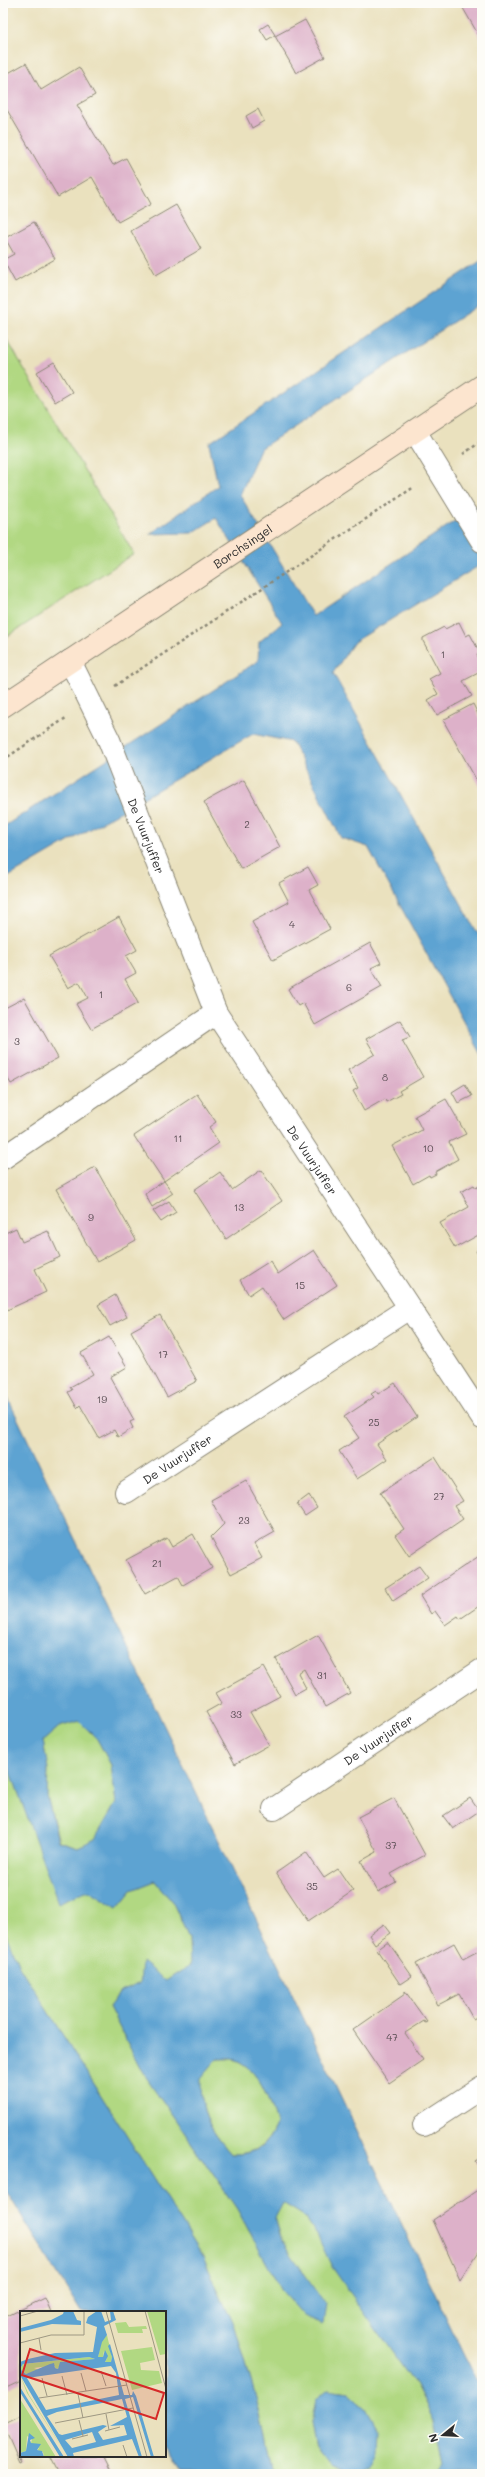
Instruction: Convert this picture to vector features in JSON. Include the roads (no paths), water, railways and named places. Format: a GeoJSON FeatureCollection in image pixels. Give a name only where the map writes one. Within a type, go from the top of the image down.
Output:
{"type":"FeatureCollection","features":[{"type":"Feature","properties":{"kind":"main road","name":"Borchsingel"},"geometry":{"type":"LineString","coordinates":[[3,706],[482,386]]}},
{"type":"Feature","properties":{"kind":"street"},"geometry":{"type":"LineString","coordinates":[[415,431],[482,541]]}},
{"type":"Feature","properties":{"kind":"street","name":"De Vuurjuffer"},"geometry":{"type":"LineString","coordinates":[[70,661],[109,740],[142,820],[216,1013],[482,1418]]}},
{"type":"Feature","properties":{"kind":"street"},"geometry":{"type":"LineString","coordinates":[[3,1158],[216,1013]]}},
{"type":"Feature","properties":{"kind":"street","name":"De Vuurjuffer"},"geometry":{"type":"LineString","coordinates":[[126,1492],[409,1308]]}},
{"type":"Feature","properties":{"kind":"street","name":"De Vuurjuffer"},"geometry":{"type":"LineString","coordinates":[[274,1809],[482,1670]]}},
{"type":"Feature","properties":{"kind":"street"},"geometry":{"type":"LineString","coordinates":[[424,2125],[482,2087]]}},
{"type":"Feature","properties":{"kind":"water"},"geometry":{"type":"Polygon","coordinates":[[[482,260],[482,303],[260,449],[240,495],[313,616],[482,503],[482,564],[354,642],[333,673],[482,941],[482,1055],[368,847],[341,838],[292,742],[253,734],[3,880],[3,827],[258,661],[259,642],[282,623],[216,518],[192,533],[150,534],[218,486],[209,443],[482,260]]]}},
{"type":"Feature","properties":{"kind":"water"},"geometry":{"type":"Polygon","coordinates":[[[3,1388],[477,2382],[482,2382],[482,2474],[436,2474],[443,2464],[434,2421],[416,2386],[332,2267],[317,2235],[304,2216],[283,2203],[275,2218],[282,2241],[326,2305],[323,2324],[304,2316],[282,2291],[237,2209],[142,2071],[109,2007],[120,1992],[140,1983],[142,1962],[166,1981],[190,1965],[189,1938],[174,1904],[155,1881],[132,1890],[117,1908],[88,1890],[58,1903],[3,1750],[3,1388]],[[79,1721],[59,1727],[43,1741],[48,1769],[47,1796],[58,1841],[78,1847],[95,1839],[116,1803],[111,1765],[97,1739],[79,1721]],[[217,2059],[201,2078],[202,2101],[207,2119],[211,2128],[231,2154],[254,2151],[260,2148],[269,2139],[276,2124],[267,2096],[257,2079],[244,2065],[234,2059],[217,2059]]]}},
{"type":"Feature","properties":{"kind":"water"},"geometry":{"type":"Polygon","coordinates":[[[3,1928],[19,1966],[202,2255],[235,2327],[256,2398],[274,2474],[182,2474],[166,2449],[166,2311],[80,2311],[3,2186],[3,1928]]]}},
{"type":"Feature","properties":{"kind":"water"},"geometry":{"type":"Polygon","coordinates":[[[328,2389],[348,2392],[366,2408],[378,2430],[377,2451],[370,2464],[352,2471],[330,2466],[316,2450],[311,2422],[316,2400],[328,2389]]]}}]}
